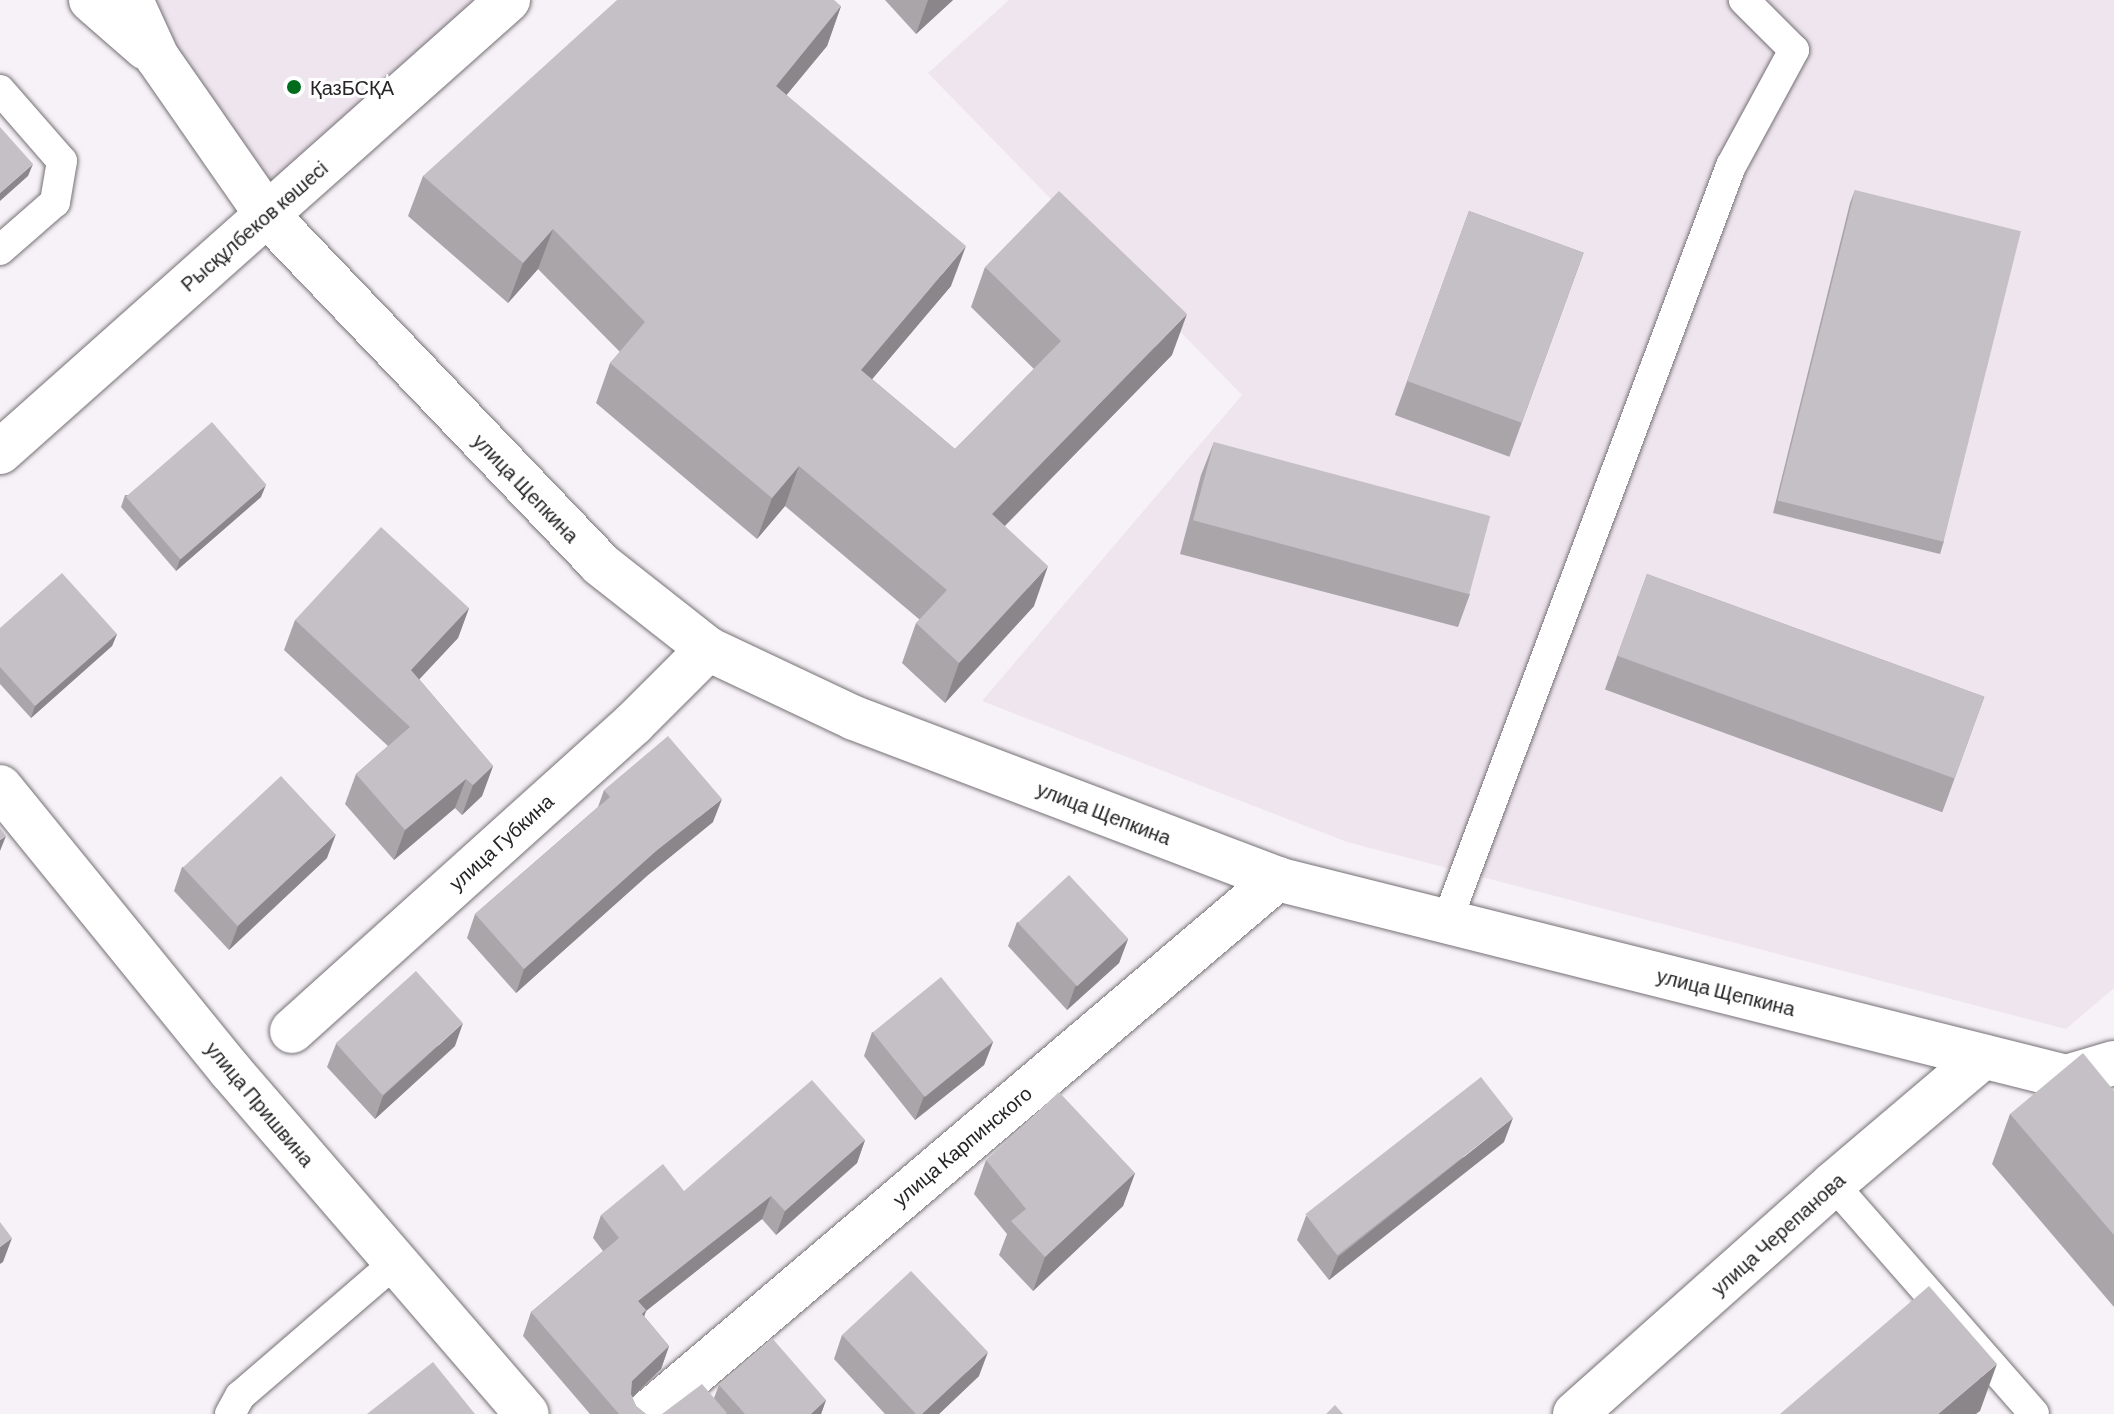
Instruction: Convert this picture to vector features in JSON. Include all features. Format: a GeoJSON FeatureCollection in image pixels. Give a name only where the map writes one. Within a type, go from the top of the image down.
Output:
{"type":"FeatureCollection","features":[{"type":"Feature","properties":{"kind":"street"},"geometry":{"type":"LineString","coordinates":[[91,0],[157,57]]}},
{"type":"Feature","properties":{"kind":"street"},"geometry":{"type":"LineString","coordinates":[[131,0],[157,57]]}},
{"type":"Feature","properties":{"kind":"street","name":"Рысқұлбеков көшесі"},"geometry":{"type":"LineString","coordinates":[[0,452],[508,0]]}},
{"type":"Feature","properties":{"kind":"street","name":"улица Щепкина"},"geometry":{"type":"LineString","coordinates":[[157,57],[267,215],[600,564],[708,649],[854,718],[1277,879],[2066,1077],[2114,1063]]}},
{"type":"Feature","properties":{"kind":"street","name":"улица Губкина"},"geometry":{"type":"LineString","coordinates":[[292,1031],[633,724],[708,649]]}},
{"type":"Feature","properties":{"kind":"street","name":"улица Пришвина"},"geometry":{"type":"LineString","coordinates":[[0,787],[230,1070],[527,1414]]}},
{"type":"Feature","properties":{"kind":"street","name":"улица Карпинского"},"geometry":{"type":"LineString","coordinates":[[647,1414],[1277,879]]}},
{"type":"Feature","properties":{"kind":"street","name":"улица Черепанова"},"geometry":{"type":"LineString","coordinates":[[1575,1414],[1833,1184],[1983,1057]]}},
{"type":"Feature","properties":{"kind":"lane"},"geometry":{"type":"LineString","coordinates":[[116,0],[157,57]]}},
{"type":"Feature","properties":{"kind":"lane"},"geometry":{"type":"LineString","coordinates":[[1447,921],[1731,166],[1794,50],[1744,0]]}},
{"type":"Feature","properties":{"kind":"lane"},"geometry":{"type":"LineString","coordinates":[[0,90],[62,161],[55,202],[0,250]]}},
{"type":"Feature","properties":{"kind":"lane"},"geometry":{"type":"LineString","coordinates":[[1833,1184],[2034,1414]]}},
{"type":"Feature","properties":{"kind":"lane"},"geometry":{"type":"LineString","coordinates":[[230,1414],[240,1396],[396,1262]]}},
{"type":"Feature","properties":{"kind":"shaded area","name":"ҚазБСҚА"},"geometry":{"type":"Polygon","coordinates":[[[131,0],[508,0],[267,215],[131,0]]]}},
{"type":"Feature","properties":{"kind":"shaded area"},"geometry":{"type":"Polygon","coordinates":[[[1009,0],[2114,0],[2114,988],[2066,1029],[1347,842],[982,701],[1242,395],[928,73],[1009,0]]]}},
{"type":"Feature","properties":{"kind":"building"},"geometry":{"type":"Polygon","coordinates":[[[617,0],[834,0],[841,6],[776,86],[966,246],[861,370],[955,449],[1061,341],[985,267],[1059,191],[1187,314],[992,514],[1048,566],[959,663],[916,623],[947,590],[799,466],[772,498],[610,363],[645,322],[553,229],[523,263],[423,176],[617,0]]]}},
{"type":"Feature","properties":{"kind":"building"},"geometry":{"type":"Polygon","coordinates":[[[0,127],[33,164],[0,193],[0,127]]]}},
{"type":"Feature","properties":{"kind":"building"},"geometry":{"type":"Polygon","coordinates":[[[1855,190],[2021,231],[1944,542],[1778,500],[1855,190]]]}},
{"type":"Feature","properties":{"kind":"building"},"geometry":{"type":"Polygon","coordinates":[[[1469,211],[1584,253],[1522,423],[1407,381],[1469,211]]]}},
{"type":"Feature","properties":{"kind":"building"},"geometry":{"type":"Polygon","coordinates":[[[212,422],[266,485],[180,559],[126,497],[212,422]]]}},
{"type":"Feature","properties":{"kind":"building"},"geometry":{"type":"Polygon","coordinates":[[[1214,442],[1490,516],[1469,594],[1193,520],[1214,442]]]}},
{"type":"Feature","properties":{"kind":"building"},"geometry":{"type":"Polygon","coordinates":[[[381,527],[469,608],[411,670],[493,766],[473,785],[466,779],[405,830],[356,774],[410,727],[295,620],[381,527]]]}},
{"type":"Feature","properties":{"kind":"building"},"geometry":{"type":"Polygon","coordinates":[[[62,573],[117,634],[35,706],[0,667],[0,628],[62,573]]]}},
{"type":"Feature","properties":{"kind":"building"},"geometry":{"type":"Polygon","coordinates":[[[1647,574],[1984,697],[1955,779],[1617,656],[1647,574]]]}},
{"type":"Feature","properties":{"kind":"building"},"geometry":{"type":"Polygon","coordinates":[[[668,736],[722,799],[656,851],[524,969],[475,914],[610,797],[604,790],[668,736]]]}},
{"type":"Feature","properties":{"kind":"building"},"geometry":{"type":"Polygon","coordinates":[[[281,776],[336,835],[238,926],[183,867],[281,776]]]}},
{"type":"Feature","properties":{"kind":"building"},"geometry":{"type":"Polygon","coordinates":[[[1069,875],[1128,939],[1077,986],[1018,923],[1069,875]]]}},
{"type":"Feature","properties":{"kind":"building"},"geometry":{"type":"Polygon","coordinates":[[[416,971],[463,1023],[383,1095],[336,1043],[416,971]]]}},
{"type":"Feature","properties":{"kind":"building"},"geometry":{"type":"Polygon","coordinates":[[[941,977],[993,1042],[925,1097],[873,1032],[941,977]]]}},
{"type":"Feature","properties":{"kind":"building"},"geometry":{"type":"Polygon","coordinates":[[[2083,1053],[2114,1091],[2114,1235],[2010,1114],[2083,1053]]]}},
{"type":"Feature","properties":{"kind":"building"},"geometry":{"type":"Polygon","coordinates":[[[1481,1077],[1513,1118],[1337,1255],[1305,1214],[1481,1077]]]}},
{"type":"Feature","properties":{"kind":"building"},"geometry":{"type":"Polygon","coordinates":[[[812,1080],[865,1140],[785,1211],[771,1196],[638,1301],[646,1310],[642,1314],[669,1346],[632,1381],[631,1394],[636,1406],[646,1414],[619,1414],[531,1312],[619,1238],[601,1215],[663,1164],[684,1191],[812,1080]]]}},
{"type":"Feature","properties":{"kind":"building"},"geometry":{"type":"Polygon","coordinates":[[[1059,1092],[1135,1173],[1045,1257],[1011,1221],[1026,1209],[986,1160],[1059,1092]]]}},
{"type":"Feature","properties":{"kind":"building"},"geometry":{"type":"Polygon","coordinates":[[[0,1222],[12,1238],[0,1247],[0,1222]]]}},
{"type":"Feature","properties":{"kind":"building"},"geometry":{"type":"Polygon","coordinates":[[[911,1271],[988,1352],[922,1414],[916,1414],[842,1335],[911,1271]]]}},
{"type":"Feature","properties":{"kind":"building"},"geometry":{"type":"Polygon","coordinates":[[[1929,1286],[1997,1364],[1938,1414],[1780,1414],[1929,1286]]]}},
{"type":"Feature","properties":{"kind":"building"},"geometry":{"type":"Polygon","coordinates":[[[772,1338],[826,1400],[811,1414],[745,1414],[719,1385],[772,1338]]]}},
{"type":"Feature","properties":{"kind":"building"},"geometry":{"type":"Polygon","coordinates":[[[433,1362],[475,1414],[367,1414],[433,1362]]]}},
{"type":"Feature","properties":{"kind":"building"},"geometry":{"type":"Polygon","coordinates":[[[702,1384],[727,1413],[662,1414],[702,1384]]]}},
{"type":"Feature","properties":{"kind":"building"},"geometry":{"type":"Polygon","coordinates":[[[1335,1405],[1343,1414],[1326,1414],[1335,1405]]]}},
{"type":"Feature","properties":{"kind":"place","name":"ҚазБСҚА"},"geometry":{"type":"Point","coordinates":[294,87]}}]}
